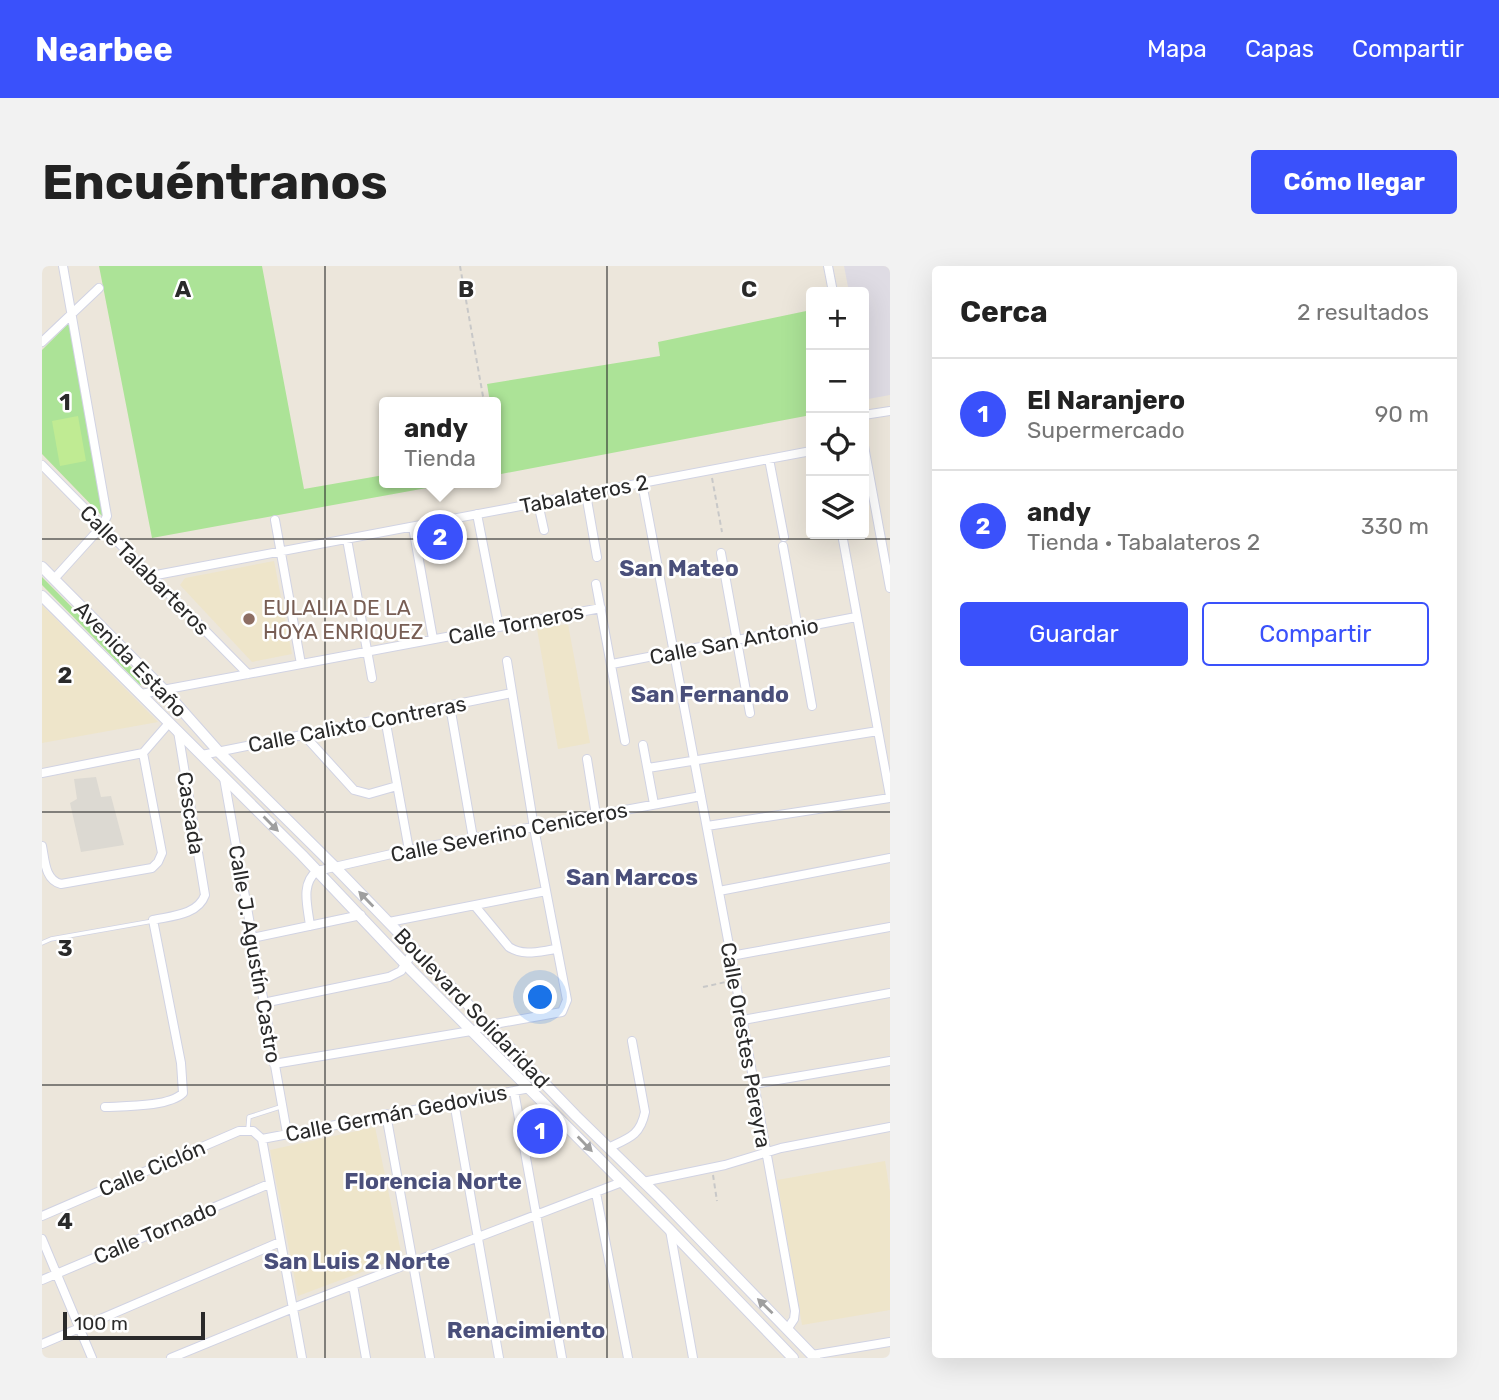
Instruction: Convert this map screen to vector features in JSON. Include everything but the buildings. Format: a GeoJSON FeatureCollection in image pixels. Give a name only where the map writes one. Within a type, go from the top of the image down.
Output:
{"type":"FeatureCollection","features":[{"type":"Feature","properties":{"kind":"main road","name":"Avenida Estaño"},"geometry":{"type":"LineString","coordinates":[[42,567],[163,690],[219,752]]}},
{"type":"Feature","properties":{"kind":"main road","name":"Avenida Estaño"},"geometry":{"type":"LineString","coordinates":[[42,596],[223,775]]}},
{"type":"Feature","properties":{"kind":"main road","name":"Boulevard Solidaridad"},"geometry":{"type":"LineString","coordinates":[[219,752],[788,1328],[813,1357]]}},
{"type":"Feature","properties":{"kind":"main road","name":"Boulevard Solidaridad"},"geometry":{"type":"LineString","coordinates":[[223,775],[792,1358]]}},
{"type":"Feature","properties":{"kind":"main road"},"geometry":{"type":"LineString","coordinates":[[567,1126],[576,1116]]}},
{"type":"Feature","properties":{"kind":"main road"},"geometry":{"type":"LineString","coordinates":[[648,1209],[660,1198]]}},
{"type":"Feature","properties":{"kind":"main road"},"geometry":{"type":"LineString","coordinates":[[733,1295],[743,1284]]}},
{"type":"Feature","properties":{"kind":"street"},"geometry":{"type":"LineString","coordinates":[[54,579],[106,521],[106,507],[63,266]]}},
{"type":"Feature","properties":{"kind":"street"},"geometry":{"type":"LineString","coordinates":[[828,266],[832,287]]}},
{"type":"Feature","properties":{"kind":"street"},"geometry":{"type":"LineString","coordinates":[[42,342],[99,288]]}},
{"type":"Feature","properties":{"kind":"street"},"geometry":{"type":"LineString","coordinates":[[869,414],[890,411]]}},
{"type":"Feature","properties":{"kind":"street","name":"Tabalateros 2"},"geometry":{"type":"LineString","coordinates":[[151,576],[806,452]]}},
{"type":"Feature","properties":{"kind":"street"},"geometry":{"type":"LineString","coordinates":[[769,459],[812,706]]}},
{"type":"Feature","properties":{"kind":"street","name":"Calle Talabarteros"},"geometry":{"type":"LineString","coordinates":[[42,465],[248,674]]}},
{"type":"Feature","properties":{"kind":"street"},"geometry":{"type":"LineString","coordinates":[[869,471],[890,588]]}},
{"type":"Feature","properties":{"kind":"street","name":"Calle Orestes Pereyra"},"geometry":{"type":"LineString","coordinates":[[642,483],[732,956],[795,1311],[794,1319],[788,1328]]}},
{"type":"Feature","properties":{"kind":"street"},"geometry":{"type":"LineString","coordinates":[[586,494],[597,557]]}},
{"type":"Feature","properties":{"kind":"street"},"geometry":{"type":"LineString","coordinates":[[538,503],[544,530]]}},
{"type":"Feature","properties":{"kind":"street"},"geometry":{"type":"LineString","coordinates":[[477,514],[499,627]]}},
{"type":"Feature","properties":{"kind":"street"},"geometry":{"type":"LineString","coordinates":[[275,520],[301,664]]}},
{"type":"Feature","properties":{"kind":"street"},"geometry":{"type":"LineString","coordinates":[[412,527],[433,639]]}},
{"type":"Feature","properties":{"kind":"street"},"geometry":{"type":"LineString","coordinates":[[347,539],[372,678]]}},
{"type":"Feature","properties":{"kind":"street"},"geometry":{"type":"LineString","coordinates":[[707,826],[890,797],[843,539]]}},
{"type":"Feature","properties":{"kind":"street"},"geometry":{"type":"LineString","coordinates":[[721,553],[750,713]]}},
{"type":"Feature","properties":{"kind":"street"},"geometry":{"type":"LineString","coordinates":[[596,584],[625,741]]}},
{"type":"Feature","properties":{"kind":"street","name":"Calle Torneros"},"geometry":{"type":"LineString","coordinates":[[141,694],[601,608]]}},
{"type":"Feature","properties":{"kind":"street","name":"Calle San Antonio"},"geometry":{"type":"LineString","coordinates":[[612,664],[856,617]]}},
{"type":"Feature","properties":{"kind":"street"},"geometry":{"type":"LineString","coordinates":[[274,1064],[471,1031],[562,1012],[567,1000],[534,828],[507,661]]}},
{"type":"Feature","properties":{"kind":"street","name":"Calle Calixto Contreras"},"geometry":{"type":"LineString","coordinates":[[202,755],[512,693]]}},
{"type":"Feature","properties":{"kind":"street"},"geometry":{"type":"LineString","coordinates":[[450,706],[473,838]]}},
{"type":"Feature","properties":{"kind":"street"},"geometry":{"type":"LineString","coordinates":[[385,719],[409,850]]}},
{"type":"Feature","properties":{"kind":"street"},"geometry":{"type":"LineString","coordinates":[[42,773],[143,753],[173,727]]}},
{"type":"Feature","properties":{"kind":"street","name":"Cascada"},"geometry":{"type":"LineString","coordinates":[[153,920],[193,910],[203,902],[205,895],[173,727]]}},
{"type":"Feature","properties":{"kind":"street"},"geometry":{"type":"LineString","coordinates":[[648,768],[878,731]]}},
{"type":"Feature","properties":{"kind":"street"},"geometry":{"type":"LineString","coordinates":[[304,735],[354,790],[369,794],[397,786]]}},
{"type":"Feature","properties":{"kind":"street"},"geometry":{"type":"LineString","coordinates":[[643,745],[654,804]]}},
{"type":"Feature","properties":{"kind":"street"},"geometry":{"type":"LineString","coordinates":[[42,846],[49,877],[61,884],[152,868],[162,853],[143,753]]}},
{"type":"Feature","properties":{"kind":"street"},"geometry":{"type":"LineString","coordinates":[[587,760],[596,816]]}},
{"type":"Feature","properties":{"kind":"street","name":"Calle J. Agustín Castro"},"geometry":{"type":"LineString","coordinates":[[223,775],[287,1133]]}},
{"type":"Feature","properties":{"kind":"street","name":"Calle Severino Ceniceros"},"geometry":{"type":"LineString","coordinates":[[317,871],[409,850],[701,796]]}},
{"type":"Feature","properties":{"kind":"street"},"geometry":{"type":"LineString","coordinates":[[719,891],[890,858]]}},
{"type":"Feature","properties":{"kind":"street"},"geometry":{"type":"LineString","coordinates":[[310,926],[307,883],[317,871]]}},
{"type":"Feature","properties":{"kind":"street"},"geometry":{"type":"LineString","coordinates":[[388,922],[546,891]]}},
{"type":"Feature","properties":{"kind":"street"},"geometry":{"type":"LineString","coordinates":[[475,905],[509,947],[516,951],[525,954],[557,949]]}},
{"type":"Feature","properties":{"kind":"street"},"geometry":{"type":"LineString","coordinates":[[252,938],[360,915]]}},
{"type":"Feature","properties":{"kind":"street"},"geometry":{"type":"LineString","coordinates":[[105,1107],[168,1102],[183,1093],[181,1063],[153,920]]}},
{"type":"Feature","properties":{"kind":"street"},"geometry":{"type":"LineString","coordinates":[[732,956],[890,928]]}},
{"type":"Feature","properties":{"kind":"street"},"geometry":{"type":"LineString","coordinates":[[263,1003],[388,977],[401,971],[415,949]]}},
{"type":"Feature","properties":{"kind":"street"},"geometry":{"type":"LineString","coordinates":[[743,1020],[890,993]]}},
{"type":"Feature","properties":{"kind":"street"},"geometry":{"type":"LineString","coordinates":[[608,1148],[636,1134],[645,1112],[632,1041]]}},
{"type":"Feature","properties":{"kind":"street"},"geometry":{"type":"LineString","coordinates":[[754,1084],[890,1061]]}},
{"type":"Feature","properties":{"kind":"street","name":"Calle Germán Gedovius"},"geometry":{"type":"LineString","coordinates":[[262,1139],[530,1088]]}},
{"type":"Feature","properties":{"kind":"street"},"geometry":{"type":"LineString","coordinates":[[514,1091],[562,1358]]}},
{"type":"Feature","properties":{"kind":"street"},"geometry":{"type":"LineString","coordinates":[[454,1102],[499,1358]]}},
{"type":"Feature","properties":{"kind":"street"},"geometry":{"type":"LineString","coordinates":[[386,1114],[430,1358]]}},
{"type":"Feature","properties":{"kind":"street"},"geometry":{"type":"LineString","coordinates":[[248,1130],[262,1139],[302,1358]]}},
{"type":"Feature","properties":{"kind":"street","name":"Calle Ciclón"},"geometry":{"type":"LineString","coordinates":[[42,1216],[239,1131],[248,1130]]}},
{"type":"Feature","properties":{"kind":"street"},"geometry":{"type":"LineString","coordinates":[[643,1182],[765,1153],[890,1130]]}},
{"type":"Feature","properties":{"kind":"street"},"geometry":{"type":"LineString","coordinates":[[171,1358],[293,1308],[622,1182]]}},
{"type":"Feature","properties":{"kind":"street","name":"Calle Tornado"},"geometry":{"type":"LineString","coordinates":[[42,1280],[269,1184]]}},
{"type":"Feature","properties":{"kind":"street"},"geometry":{"type":"LineString","coordinates":[[596,1193],[628,1358]]}},
{"type":"Feature","properties":{"kind":"street"},"geometry":{"type":"LineString","coordinates":[[670,1230],[693,1358]]}},
{"type":"Feature","properties":{"kind":"street"},"geometry":{"type":"LineString","coordinates":[[42,1239],[92,1358]]}},
{"type":"Feature","properties":{"kind":"street"},"geometry":{"type":"LineString","coordinates":[[42,1344],[281,1242]]}},
{"type":"Feature","properties":{"kind":"street"},"geometry":{"type":"LineString","coordinates":[[353,1285],[366,1358]]}},
{"type":"Feature","properties":{"kind":"street"},"geometry":{"type":"LineString","coordinates":[[813,1357],[890,1342]]}},
{"type":"Feature","properties":{"kind":"lane"},"geometry":{"type":"LineString","coordinates":[[42,943],[153,920]]}},
{"type":"Feature","properties":{"kind":"lane"},"geometry":{"type":"LineString","coordinates":[[248,1130],[249,1117],[282,1106]]}},
{"type":"Feature","properties":{"kind":"path"},"geometry":{"type":"LineString","coordinates":[[460,266],[483,397]]}},
{"type":"Feature","properties":{"kind":"path"},"geometry":{"type":"LineString","coordinates":[[711,470],[722,532]]}},
{"type":"Feature","properties":{"kind":"path"},"geometry":{"type":"LineString","coordinates":[[703,987],[736,980]]}},
{"type":"Feature","properties":{"kind":"path"},"geometry":{"type":"LineString","coordinates":[[712,1167],[717,1201]]}},
{"type":"Feature","properties":{"kind":"shaded area"},"geometry":{"type":"Polygon","coordinates":[[[844,266],[890,266],[890,395],[869,399],[869,287],[848,287],[844,266]]]}},
{"type":"Feature","properties":{"kind":"shaded area","name":"EULALIA DE LA HOYA ENRIQUEZ"},"geometry":{"type":"Polygon","coordinates":[[[274,561],[292,654],[252,662],[180,585],[185,578],[274,561]]]}},
{"type":"Feature","properties":{"kind":"shaded area"},"geometry":{"type":"Polygon","coordinates":[[[42,605],[158,722],[42,743],[42,605]]]}},
{"type":"Feature","properties":{"kind":"shaded area"},"geometry":{"type":"Polygon","coordinates":[[[568,624],[590,743],[558,749],[537,629],[568,624]]]}},
{"type":"Feature","properties":{"kind":"shaded area"},"geometry":{"type":"Polygon","coordinates":[[[96,777],[101,797],[111,796],[124,845],[81,852],[70,803],[77,799],[74,779],[96,777]]]}},
{"type":"Feature","properties":{"kind":"shaded area"},"geometry":{"type":"Polygon","coordinates":[[[375,1127],[402,1257],[298,1296],[270,1150],[375,1127]]]}},
{"type":"Feature","properties":{"kind":"shaded area"},"geometry":{"type":"Polygon","coordinates":[[[885,1161],[890,1192],[890,1310],[802,1325],[777,1180],[885,1161]]]}},
{"type":"Feature","properties":{"kind":"green space"},"geometry":{"type":"Polygon","coordinates":[[[99,266],[262,266],[304,489],[379,476],[379,488],[427,488],[152,538],[99,266]]]}},
{"type":"Feature","properties":{"kind":"green space"},"geometry":{"type":"Polygon","coordinates":[[[806,311],[806,416],[501,474],[501,397],[489,397],[487,384],[660,356],[658,342],[806,311]]]}},
{"type":"Feature","properties":{"kind":"green space"},"geometry":{"type":"Polygon","coordinates":[[[69,323],[103,517],[42,454],[42,350],[69,323]]]}},
{"type":"Feature","properties":{"kind":"green space"},"geometry":{"type":"Polygon","coordinates":[[[78,416],[86,461],[60,466],[52,421],[78,416]]]}},
{"type":"Feature","properties":{"kind":"green space"},"geometry":{"type":"Polygon","coordinates":[[[42,577],[145,682],[140,685],[42,585],[42,577]]]}},
{"type":"Feature","properties":{"kind":"place","name":"andy"},"geometry":{"type":"Point","coordinates":[440,537]}},
{"type":"Feature","properties":{"kind":"place","name":"EULALIA DE LA HOYA ENRIQUEZ"},"geometry":{"type":"Point","coordinates":[249,619]}},
{"type":"Feature","properties":{"kind":"place","name":"El Naranjero"},"geometry":{"type":"Point","coordinates":[540,1131]}},
{"type":"Feature","properties":{"kind":"district","name":"San Mateo"},"geometry":{"type":"Point","coordinates":[679,568]}},
{"type":"Feature","properties":{"kind":"district","name":"San Fernando"},"geometry":{"type":"Point","coordinates":[710,694]}},
{"type":"Feature","properties":{"kind":"district","name":"San Marcos"},"geometry":{"type":"Point","coordinates":[632,877]}},
{"type":"Feature","properties":{"kind":"district","name":"Florencia Norte"},"geometry":{"type":"Point","coordinates":[433,1181]}},
{"type":"Feature","properties":{"kind":"district","name":"San Luis 2 Norte"},"geometry":{"type":"Point","coordinates":[357,1261]}},
{"type":"Feature","properties":{"kind":"district","name":"Renacimiento"},"geometry":{"type":"Point","coordinates":[526,1330]}}]}
